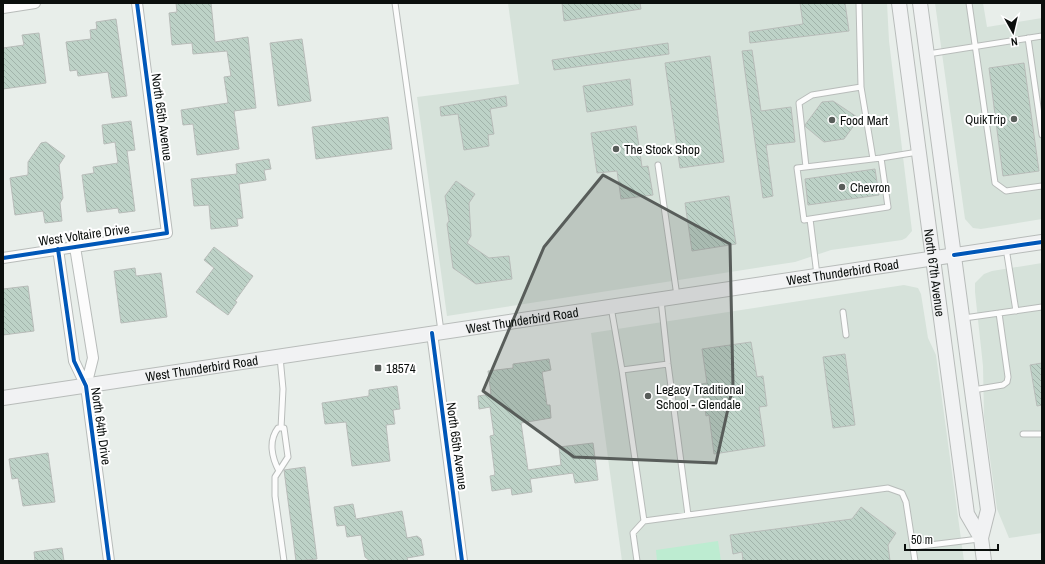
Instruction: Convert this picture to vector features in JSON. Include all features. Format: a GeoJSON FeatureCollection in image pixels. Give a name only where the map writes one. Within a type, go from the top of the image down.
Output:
{"type":"FeatureCollection","features":[{"type":"Feature","properties":{"kind":"main road","name":"North 67th Avenue"},"geometry":{"type":"LineString","coordinates":[[899,3],[967,514],[981,538]]}},
{"type":"Feature","properties":{"kind":"main road","name":"North 67th Avenue"},"geometry":{"type":"LineString","coordinates":[[920,3],[988,510],[981,538],[984,561]]}},
{"type":"Feature","properties":{"kind":"main road","name":"West Thunderbird Road"},"geometry":{"type":"LineString","coordinates":[[3,398],[1042,242]]}},
{"type":"Feature","properties":{"kind":"street"},"geometry":{"type":"LineString","coordinates":[[3,8],[36,3]]}},
{"type":"Feature","properties":{"kind":"street","name":"North 65th Avenue"},"geometry":{"type":"LineString","coordinates":[[137,3],[167,233]]}},
{"type":"Feature","properties":{"kind":"street","name":"West Voltaire Drive"},"geometry":{"type":"LineString","coordinates":[[3,258],[167,233]]}},
{"type":"Feature","properties":{"kind":"street","name":"North 64th Drive"},"geometry":{"type":"LineString","coordinates":[[75,247],[93,358],[86,386]]}},
{"type":"Feature","properties":{"kind":"street","name":"North 64th Drive"},"geometry":{"type":"LineString","coordinates":[[58,249],[74,361],[86,386],[109,561]]}},
{"type":"Feature","properties":{"kind":"street"},"geometry":{"type":"LineString","coordinates":[[67,307],[84,304]]}},
{"type":"Feature","properties":{"kind":"street","name":"North 65th Avenue"},"geometry":{"type":"LineString","coordinates":[[437,333],[462,561]]}},
{"type":"Feature","properties":{"kind":"lane"},"geometry":{"type":"LineString","coordinates":[[395,3],[437,333]]}},
{"type":"Feature","properties":{"kind":"lane"},"geometry":{"type":"LineString","coordinates":[[859,3],[861,87],[873,159]]}},
{"type":"Feature","properties":{"kind":"lane"},"geometry":{"type":"LineString","coordinates":[[969,3],[994,183],[1006,191],[1042,186]]}},
{"type":"Feature","properties":{"kind":"lane"},"geometry":{"type":"LineString","coordinates":[[927,54],[1042,36]]}},
{"type":"Feature","properties":{"kind":"lane"},"geometry":{"type":"LineString","coordinates":[[1028,38],[1042,135]]}},
{"type":"Feature","properties":{"kind":"lane"},"geometry":{"type":"LineString","coordinates":[[806,167],[799,102],[812,95],[861,87]]}},
{"type":"Feature","properties":{"kind":"lane"},"geometry":{"type":"LineString","coordinates":[[881,158],[888,206],[804,220],[797,168],[919,152]]}},
{"type":"Feature","properties":{"kind":"lane"},"geometry":{"type":"LineString","coordinates":[[658,165],[677,297]]}},
{"type":"Feature","properties":{"kind":"lane"},"geometry":{"type":"LineString","coordinates":[[810,219],[817,276]]}},
{"type":"Feature","properties":{"kind":"lane"},"geometry":{"type":"LineString","coordinates":[[1006,247],[1016,311]]}},
{"type":"Feature","properties":{"kind":"lane"},"geometry":{"type":"LineString","coordinates":[[661,299],[688,515]]}},
{"type":"Feature","properties":{"kind":"lane"},"geometry":{"type":"LineString","coordinates":[[611,306],[644,521]]}},
{"type":"Feature","properties":{"kind":"lane"},"geometry":{"type":"LineString","coordinates":[[963,318],[1042,307]]}},
{"type":"Feature","properties":{"kind":"lane"},"geometry":{"type":"LineString","coordinates":[[843,312],[846,335]]}},
{"type":"Feature","properties":{"kind":"lane"},"geometry":{"type":"LineString","coordinates":[[972,390],[1003,385],[1007,382],[1008,376],[999,313]]}},
{"type":"Feature","properties":{"kind":"lane"},"geometry":{"type":"LineString","coordinates":[[280,357],[283,389],[281,428]]}},
{"type":"Feature","properties":{"kind":"lane"},"geometry":{"type":"LineString","coordinates":[[622,370],[668,364]]}},
{"type":"Feature","properties":{"kind":"lane"},"geometry":{"type":"LineString","coordinates":[[280,471],[273,461],[272,450],[275,433],[278,428],[281,428]]}},
{"type":"Feature","properties":{"kind":"lane"},"geometry":{"type":"LineString","coordinates":[[281,428],[284,428],[287,436],[288,457],[275,477],[275,496],[284,561]]}},
{"type":"Feature","properties":{"kind":"lane"},"geometry":{"type":"LineString","coordinates":[[1023,434],[1042,434]]}},
{"type":"Feature","properties":{"kind":"lane"},"geometry":{"type":"LineString","coordinates":[[637,561],[634,533],[644,521],[888,488],[902,493],[906,502],[915,561]]}},
{"type":"Feature","properties":{"kind":"lane"},"geometry":{"type":"LineString","coordinates":[[913,547],[981,538]]}},
{"type":"Feature","properties":{"kind":"highlighted area"},"geometry":{"type":"Polygon","coordinates":[[[603,175],[730,244],[733,386],[716,463],[574,457],[483,391],[544,247],[603,175]]]}},
{"type":"Feature","properties":{"kind":"shaded area"},"geometry":{"type":"Polygon","coordinates":[[[508,3],[887,3],[889,41],[912,231],[902,240],[831,250],[795,262],[447,316],[417,97],[519,84],[508,3]]]}},
{"type":"Feature","properties":{"kind":"shaded area"},"geometry":{"type":"Polygon","coordinates":[[[935,3],[983,3],[987,27],[1042,18],[1042,219],[981,229],[973,228],[965,219],[935,3]]]}},
{"type":"Feature","properties":{"kind":"shaded area"},"geometry":{"type":"Polygon","coordinates":[[[1042,263],[1042,533],[1009,538],[997,509],[984,416],[983,366],[975,283],[984,274],[992,271],[1042,263]]]}},
{"type":"Feature","properties":{"kind":"shaded area"},"geometry":{"type":"Polygon","coordinates":[[[904,285],[918,288],[921,294],[928,338],[936,355],[964,561],[622,561],[591,333],[904,285]]]}},
{"type":"Feature","properties":{"kind":"green space"},"geometry":{"type":"Polygon","coordinates":[[[718,541],[721,561],[657,561],[656,550],[718,541]]]}},
{"type":"Feature","properties":{"kind":"building"},"geometry":{"type":"Polygon","coordinates":[[[176,3],[211,3],[215,42],[248,37],[256,108],[234,111],[239,149],[197,155],[193,124],[183,125],[181,110],[228,103],[224,77],[231,76],[227,51],[193,54],[192,43],[172,45],[169,13],[177,12],[176,3]]]}},
{"type":"Feature","properties":{"kind":"building"},"geometry":{"type":"Polygon","coordinates":[[[562,3],[640,3],[641,9],[564,21],[562,3]]]}},
{"type":"Feature","properties":{"kind":"building"},"geometry":{"type":"Polygon","coordinates":[[[800,3],[845,3],[849,31],[750,43],[749,32],[803,24],[800,3]]]}},
{"type":"Feature","properties":{"kind":"building"},"geometry":{"type":"Polygon","coordinates":[[[116,19],[127,96],[112,98],[108,72],[78,76],[77,70],[70,71],[66,42],[91,39],[90,30],[97,29],[96,22],[116,19]]]}},
{"type":"Feature","properties":{"kind":"building"},"geometry":{"type":"Polygon","coordinates":[[[39,33],[46,83],[3,89],[3,48],[24,45],[22,35],[39,33]]]}},
{"type":"Feature","properties":{"kind":"building"},"geometry":{"type":"Polygon","coordinates":[[[302,39],[311,101],[278,106],[270,43],[302,39]]]}},
{"type":"Feature","properties":{"kind":"building"},"geometry":{"type":"Polygon","coordinates":[[[668,43],[669,54],[554,70],[552,60],[668,43]]]}},
{"type":"Feature","properties":{"kind":"building"},"geometry":{"type":"Polygon","coordinates":[[[752,50],[761,111],[791,107],[795,142],[766,145],[773,196],[763,198],[742,51],[752,50]]]}},
{"type":"Feature","properties":{"kind":"building"},"geometry":{"type":"Polygon","coordinates":[[[710,56],[724,162],[680,168],[665,63],[710,56]]]}},
{"type":"Feature","properties":{"kind":"building","name":"QuikTrip"},"geometry":{"type":"Polygon","coordinates":[[[1024,63],[1039,171],[1003,176],[989,68],[1024,63]]]}},
{"type":"Feature","properties":{"kind":"building"},"geometry":{"type":"Polygon","coordinates":[[[630,79],[633,105],[587,112],[583,86],[630,79]]]}},
{"type":"Feature","properties":{"kind":"building"},"geometry":{"type":"Polygon","coordinates":[[[506,96],[507,106],[490,109],[494,134],[488,135],[489,146],[464,150],[458,114],[441,116],[440,107],[506,96]]]}},
{"type":"Feature","properties":{"kind":"building","name":"Food Mart"},"geometry":{"type":"Polygon","coordinates":[[[833,101],[857,117],[853,123],[855,124],[844,139],[824,142],[805,125],[822,102],[833,101]]]}},
{"type":"Feature","properties":{"kind":"building"},"geometry":{"type":"Polygon","coordinates":[[[388,117],[392,149],[316,159],[312,127],[388,117]]]}},
{"type":"Feature","properties":{"kind":"building"},"geometry":{"type":"Polygon","coordinates":[[[131,121],[135,150],[127,151],[135,211],[119,213],[118,208],[87,212],[82,175],[94,173],[93,167],[118,163],[115,142],[104,144],[102,125],[131,121]]]}},
{"type":"Feature","properties":{"kind":"building","name":"The Stock Shop"},"geometry":{"type":"Polygon","coordinates":[[[636,126],[642,167],[648,166],[653,195],[621,199],[617,171],[597,173],[591,133],[636,126]]]}},
{"type":"Feature","properties":{"kind":"building"},"geometry":{"type":"Polygon","coordinates":[[[46,142],[65,156],[59,165],[63,198],[60,203],[62,221],[45,223],[43,211],[15,215],[10,178],[28,175],[28,162],[41,143],[46,142]]]}},
{"type":"Feature","properties":{"kind":"building"},"geometry":{"type":"Polygon","coordinates":[[[269,159],[271,169],[264,170],[266,180],[239,184],[243,218],[237,219],[238,226],[211,229],[209,205],[194,206],[191,179],[237,174],[236,164],[269,159]]]}},
{"type":"Feature","properties":{"kind":"building","name":"Chevron"},"geometry":{"type":"Polygon","coordinates":[[[875,169],[879,195],[808,205],[805,179],[875,169]]]}},
{"type":"Feature","properties":{"kind":"building"},"geometry":{"type":"Polygon","coordinates":[[[456,181],[475,194],[469,203],[471,236],[467,243],[489,258],[509,256],[512,279],[476,284],[453,268],[447,224],[449,221],[445,196],[456,181]]]}},
{"type":"Feature","properties":{"kind":"building"},"geometry":{"type":"Polygon","coordinates":[[[729,196],[736,244],[692,251],[685,203],[729,196]]]}},
{"type":"Feature","properties":{"kind":"building"},"geometry":{"type":"Polygon","coordinates":[[[214,247],[253,276],[235,301],[237,302],[228,315],[196,292],[214,268],[204,260],[214,247]]]}},
{"type":"Feature","properties":{"kind":"building"},"geometry":{"type":"Polygon","coordinates":[[[135,268],[136,276],[161,273],[167,317],[121,323],[114,271],[135,268]]]}},
{"type":"Feature","properties":{"kind":"building"},"geometry":{"type":"Polygon","coordinates":[[[28,286],[34,331],[3,335],[3,289],[28,286]]]}},
{"type":"Feature","properties":{"kind":"building"},"geometry":{"type":"Polygon","coordinates":[[[751,342],[757,377],[763,376],[767,406],[759,407],[765,446],[714,454],[709,415],[706,416],[701,384],[707,383],[702,349],[751,342]]]}},
{"type":"Feature","properties":{"kind":"building"},"geometry":{"type":"Polygon","coordinates":[[[845,354],[855,425],[833,428],[823,357],[845,354]]]}},
{"type":"Feature","properties":{"kind":"building"},"geometry":{"type":"Polygon","coordinates":[[[549,359],[551,370],[542,372],[547,405],[550,405],[551,418],[521,423],[528,470],[561,465],[559,447],[593,443],[598,480],[575,483],[573,473],[530,479],[532,492],[512,495],[511,488],[492,491],[490,476],[495,475],[490,436],[494,435],[490,407],[479,409],[478,396],[491,394],[488,371],[513,368],[513,364],[549,359]]]}},
{"type":"Feature","properties":{"kind":"building"},"geometry":{"type":"Polygon","coordinates":[[[1042,363],[1042,405],[1037,406],[1030,365],[1042,363]]]}},
{"type":"Feature","properties":{"kind":"building"},"geometry":{"type":"Polygon","coordinates":[[[397,386],[400,409],[393,410],[395,424],[386,425],[390,461],[352,466],[346,422],[325,424],[322,403],[369,396],[369,390],[397,386]]]}},
{"type":"Feature","properties":{"kind":"building"},"geometry":{"type":"Polygon","coordinates":[[[48,453],[55,502],[23,506],[18,478],[12,479],[9,459],[48,453]]]}},
{"type":"Feature","properties":{"kind":"building"},"geometry":{"type":"Polygon","coordinates":[[[305,467],[317,559],[296,561],[284,470],[305,467]]]}},
{"type":"Feature","properties":{"kind":"building"},"geometry":{"type":"Polygon","coordinates":[[[353,504],[356,519],[402,511],[407,538],[417,536],[421,539],[424,555],[407,558],[408,561],[370,561],[365,557],[361,535],[347,537],[345,525],[337,526],[334,507],[353,504]]]}},
{"type":"Feature","properties":{"kind":"building"},"geometry":{"type":"Polygon","coordinates":[[[861,507],[896,533],[888,545],[890,561],[743,561],[742,552],[733,554],[730,535],[852,519],[861,507]]]}},
{"type":"Feature","properties":{"kind":"building"},"geometry":{"type":"Polygon","coordinates":[[[62,548],[64,561],[35,561],[34,552],[62,548]]]}},
{"type":"Feature","properties":{"kind":"cycle path"},"geometry":{"type":"LineString","coordinates":[[3,258],[167,233],[137,3]]}},
{"type":"Feature","properties":{"kind":"cycle path"},"geometry":{"type":"LineString","coordinates":[[954,255],[1042,242]]}},
{"type":"Feature","properties":{"kind":"cycle path"},"geometry":{"type":"LineString","coordinates":[[58,249],[74,361],[86,386],[109,561]]}},
{"type":"Feature","properties":{"kind":"cycle path"},"geometry":{"type":"LineString","coordinates":[[432,333],[462,561]]}},
{"type":"Feature","properties":{"kind":"place","name":"QuikTrip"},"geometry":{"type":"Point","coordinates":[1014,119]}},
{"type":"Feature","properties":{"kind":"place","name":"Food Mart"},"geometry":{"type":"Point","coordinates":[832,120]}},
{"type":"Feature","properties":{"kind":"place","name":"The Stock Shop"},"geometry":{"type":"Point","coordinates":[616,149]}},
{"type":"Feature","properties":{"kind":"place","name":"Chevron"},"geometry":{"type":"Point","coordinates":[842,187]}},
{"type":"Feature","properties":{"kind":"place","name":"18574"},"geometry":{"type":"Point","coordinates":[378,368]}},
{"type":"Feature","properties":{"kind":"place","name":"Legacy Traditional School - Glendale"},"geometry":{"type":"Point","coordinates":[648,396]}}]}
